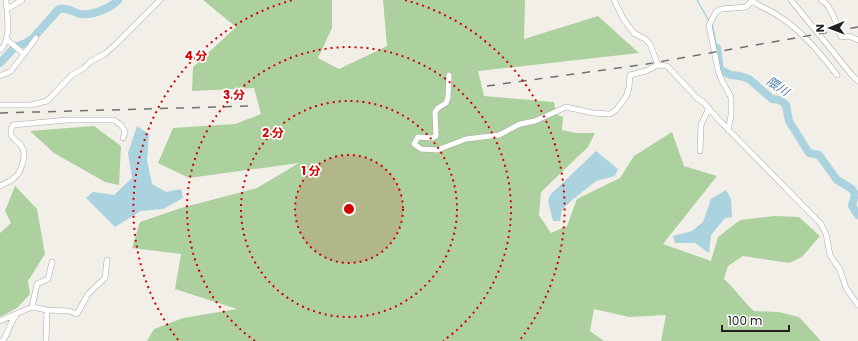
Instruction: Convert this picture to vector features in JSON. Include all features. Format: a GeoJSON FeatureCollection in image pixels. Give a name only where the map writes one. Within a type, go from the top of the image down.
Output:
{"type":"FeatureCollection","features":[{"type":"Feature","properties":{"kind":"street"},"geometry":{"type":"LineString","coordinates":[[0,50],[4,46],[6,39],[6,0]]}},
{"type":"Feature","properties":{"kind":"street"},"geometry":{"type":"LineString","coordinates":[[7,9],[22,0]]}},
{"type":"Feature","properties":{"kind":"street"},"geometry":{"type":"LineString","coordinates":[[0,105],[31,105],[47,101],[72,75],[106,53],[160,0]]}},
{"type":"Feature","properties":{"kind":"street"},"geometry":{"type":"LineString","coordinates":[[614,0],[624,20],[634,33],[645,39],[650,44],[658,65]]}},
{"type":"Feature","properties":{"kind":"street"},"geometry":{"type":"LineString","coordinates":[[791,0],[858,81]]}},
{"type":"Feature","properties":{"kind":"street"},"geometry":{"type":"LineString","coordinates":[[821,0],[824,1],[829,8],[841,37],[849,36],[858,40]]}},
{"type":"Feature","properties":{"kind":"street"},"geometry":{"type":"LineString","coordinates":[[728,130],[731,116],[731,96],[722,81],[718,70],[709,25],[716,12],[721,9],[746,8],[753,1],[779,16],[792,26],[812,45],[837,75]]}},
{"type":"Feature","properties":{"kind":"street"},"geometry":{"type":"LineString","coordinates":[[0,76],[10,71],[36,38]]}},
{"type":"Feature","properties":{"kind":"street"},"geometry":{"type":"LineString","coordinates":[[6,39],[24,54]]}},
{"type":"Feature","properties":{"kind":"street"},"geometry":{"type":"LineString","coordinates":[[448,75],[448,98],[446,103],[435,112],[436,136],[432,138],[418,137],[414,144],[421,149],[437,150],[466,140],[499,135],[520,124],[535,121],[566,107],[593,113],[610,114],[616,110],[626,97],[629,88],[630,75],[646,71],[658,65],[667,66],[821,224],[826,234],[830,255],[840,270],[846,288],[858,305]]}},
{"type":"Feature","properties":{"kind":"street"},"geometry":{"type":"LineString","coordinates":[[700,151],[701,125],[709,108]]}},
{"type":"Feature","properties":{"kind":"street"},"geometry":{"type":"LineString","coordinates":[[0,186],[15,178],[20,171],[24,154],[22,148],[11,135],[13,125],[67,120],[114,120],[121,125],[125,132],[124,138]]}},
{"type":"Feature","properties":{"kind":"street"},"geometry":{"type":"LineString","coordinates":[[0,321],[32,307],[47,310],[69,311],[77,314],[88,294],[104,278],[107,260]]}},
{"type":"Feature","properties":{"kind":"street"},"geometry":{"type":"LineString","coordinates":[[32,307],[37,284],[48,279],[52,262]]}},
{"type":"Feature","properties":{"kind":"street"},"geometry":{"type":"LineString","coordinates":[[46,341],[47,310]]}},
{"type":"Feature","properties":{"kind":"street"},"geometry":{"type":"LineString","coordinates":[[2,341],[6,338],[11,321],[20,313]]}},
{"type":"Feature","properties":{"kind":"green space"},"geometry":{"type":"Polygon","coordinates":[[[203,0],[332,0],[332,28],[318,58],[339,69],[387,46],[383,0],[525,0],[524,39],[598,16],[639,53],[478,71],[484,96],[554,102],[556,114],[563,117],[562,130],[576,133],[595,133],[588,147],[541,192],[539,215],[551,233],[567,226],[577,199],[620,178],[634,156],[672,132],[684,166],[717,176],[663,244],[711,261],[718,237],[740,220],[774,216],[799,217],[820,236],[802,257],[789,263],[743,256],[728,266],[724,279],[754,311],[779,312],[799,317],[821,341],[661,341],[666,315],[629,317],[594,309],[590,331],[604,341],[147,341],[154,329],[183,318],[237,309],[175,289],[181,254],[132,248],[140,222],[181,208],[257,188],[299,163],[189,178],[158,163],[173,128],[235,124],[261,114],[254,88],[192,91],[193,67],[236,27],[203,0]]]}},
{"type":"Feature","properties":{"kind":"green space"},"geometry":{"type":"Polygon","coordinates":[[[94,126],[121,146],[119,185],[105,182],[54,153],[30,131],[94,126]]]}},
{"type":"Feature","properties":{"kind":"green space"},"geometry":{"type":"Polygon","coordinates":[[[15,186],[37,209],[45,254],[28,281],[30,294],[17,308],[0,317],[0,233],[11,223],[5,211],[15,186]]]}},
{"type":"Feature","properties":{"kind":"water"},"geometry":{"type":"Polygon","coordinates":[[[137,126],[149,134],[147,160],[152,184],[166,192],[181,189],[183,198],[163,209],[141,211],[115,227],[86,198],[93,192],[114,195],[132,178],[128,153],[137,126]]]}},
{"type":"Feature","properties":{"kind":"water"},"geometry":{"type":"Polygon","coordinates":[[[596,151],[618,169],[615,176],[596,181],[562,210],[560,221],[553,221],[548,201],[550,195],[596,151]]]}},
{"type":"Feature","properties":{"kind":"water"},"geometry":{"type":"Polygon","coordinates":[[[726,190],[731,199],[732,217],[725,218],[711,235],[709,253],[695,243],[675,243],[673,236],[692,231],[703,222],[711,199],[726,190]]]}},
{"type":"Feature","properties":{"kind":"waterway"},"geometry":{"type":"LineString","coordinates":[[0,63],[15,47],[26,43],[33,38],[59,9],[68,9],[80,14],[90,14],[106,8],[118,0]]}},
{"type":"Feature","properties":{"kind":"waterway","name":"隈川"},"geometry":{"type":"LineString","coordinates":[[697,0],[709,21]]}},
{"type":"Feature","properties":{"kind":"waterway","name":"隈川"},"geometry":{"type":"LineString","coordinates":[[712,23],[717,48]]}},
{"type":"Feature","properties":{"kind":"waterway","name":"隈川"},"geometry":{"type":"LineString","coordinates":[[717,48],[720,70],[731,75],[749,79],[772,99],[780,100],[786,105],[789,121],[809,153],[819,155],[837,180],[852,189],[855,194],[852,206],[858,215]]}},
{"type":"Feature","properties":{"kind":"railway"},"geometry":{"type":"LineString","coordinates":[[487,86],[647,64],[858,27]]}},
{"type":"Feature","properties":{"kind":"railway"},"geometry":{"type":"LineString","coordinates":[[0,113],[252,106]]}}]}
